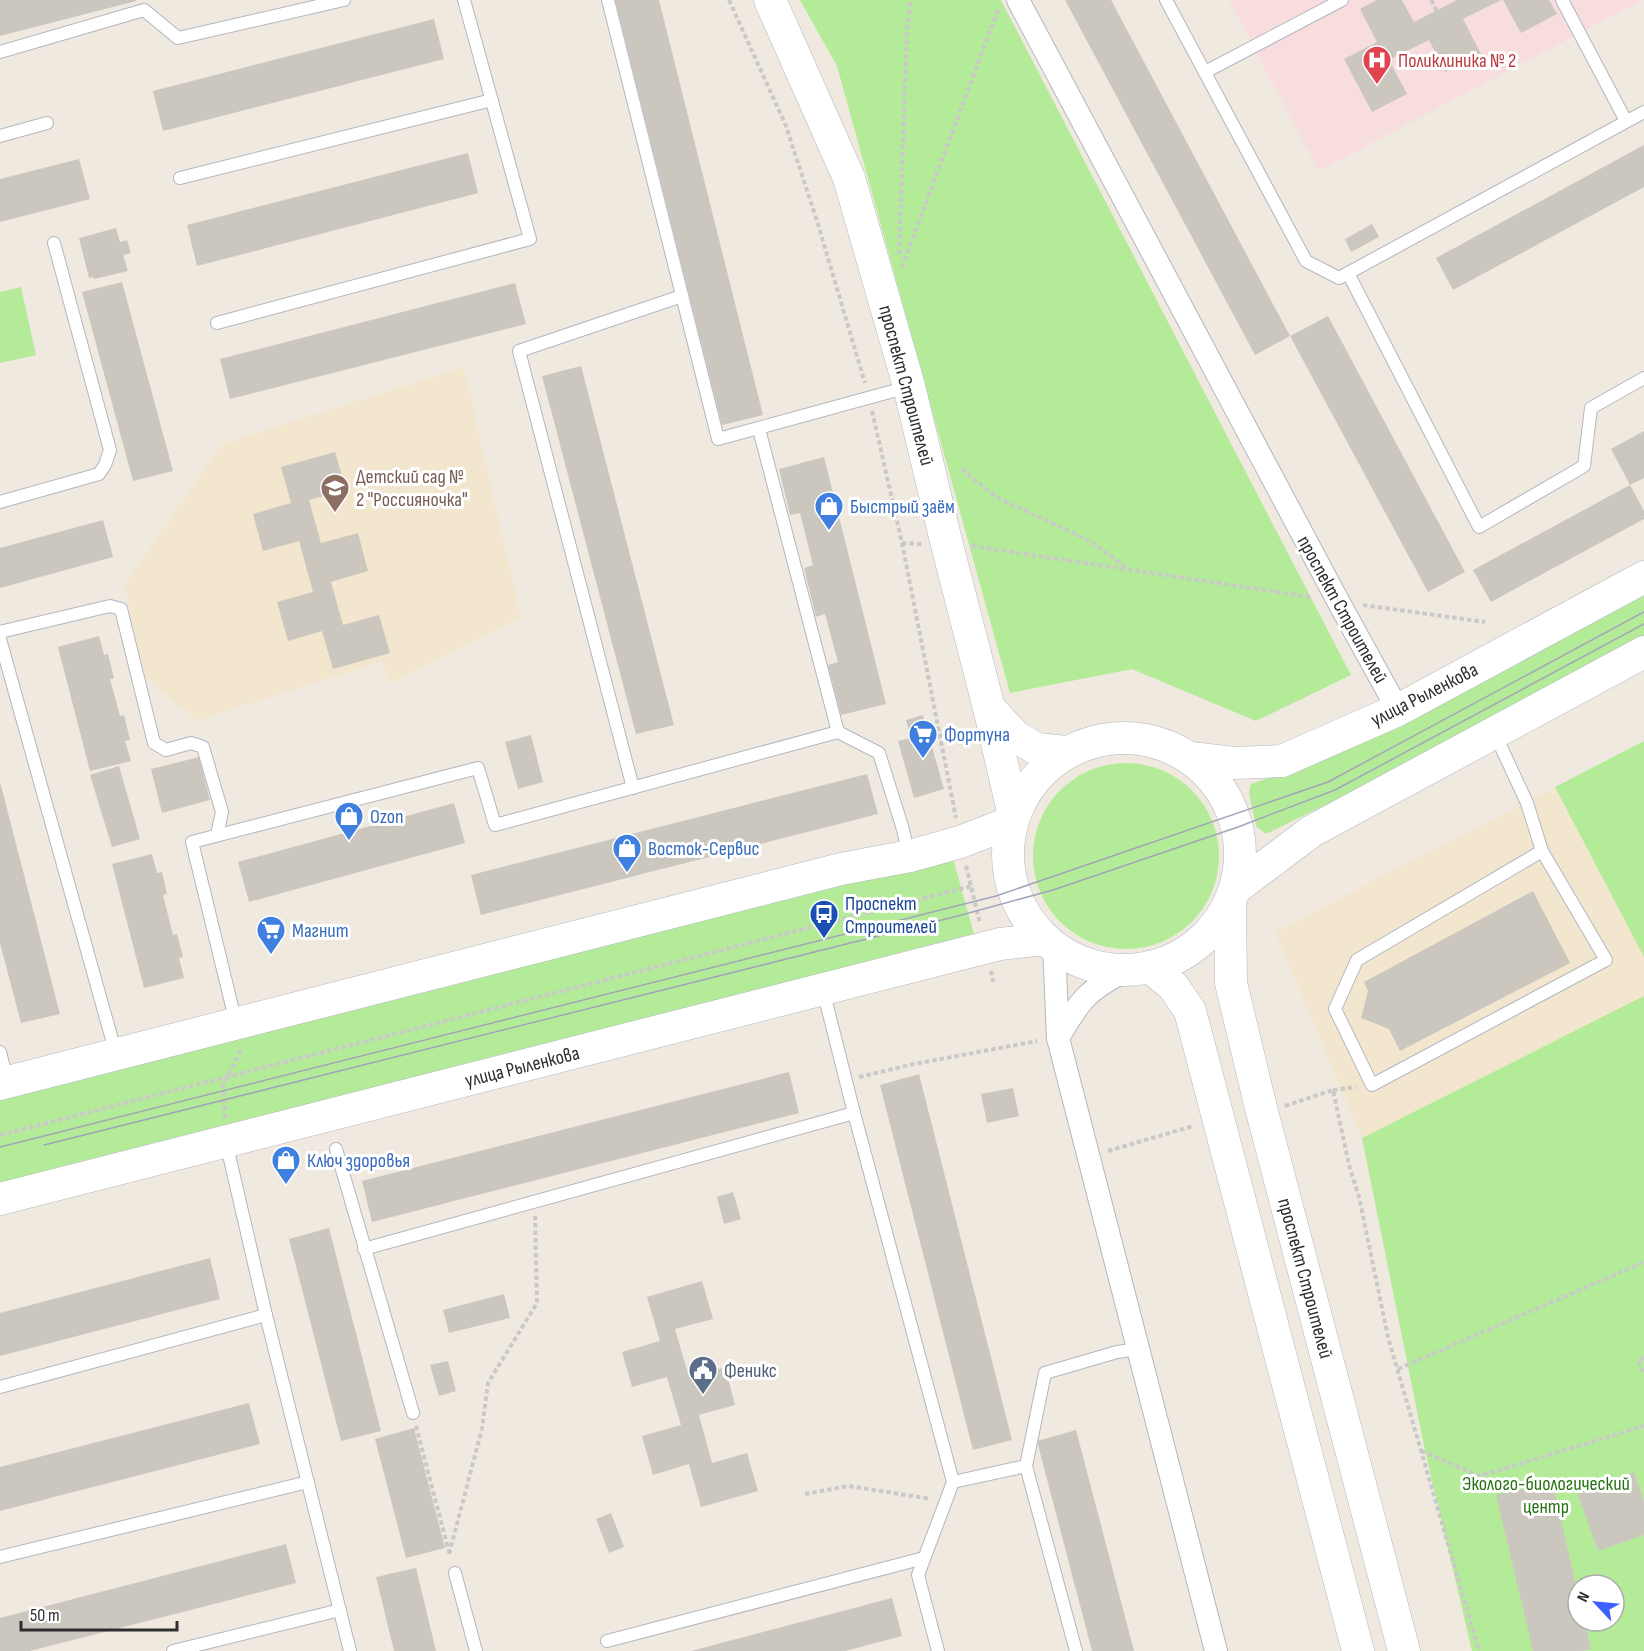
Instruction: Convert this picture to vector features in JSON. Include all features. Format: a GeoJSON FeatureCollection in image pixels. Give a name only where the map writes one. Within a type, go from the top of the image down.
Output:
{"type":"FeatureCollection","features":[{"type":"Feature","properties":{"kind":"main road","name":"проспект Строителей"},"geometry":{"type":"LineString","coordinates":[[770,0],[849,178],[909,386],[989,708],[1013,819]]}},
{"type":"Feature","properties":{"kind":"main road","name":"улица Рыленкова"},"geometry":{"type":"LineString","coordinates":[[1191,758],[1234,764],[1282,761],[1398,710],[1644,577]]}},
{"type":"Feature","properties":{"kind":"main road"},"geometry":{"type":"LineString","coordinates":[[1233,895],[1312,831],[1644,652]]}},
{"type":"Feature","properties":{"kind":"main road"},"geometry":{"type":"LineString","coordinates":[[989,708],[1016,737],[1037,749],[1067,752]]}},
{"type":"Feature","properties":{"kind":"main road"},"geometry":{"type":"LineString","coordinates":[[1130,737],[1162,743],[1191,758],[1217,783],[1234,815],[1241,857],[1233,895],[1211,932],[1183,954],[1138,969],[1101,968],[1077,960],[1050,943],[1029,921],[1014,890],[1008,856],[1013,819],[1026,791],[1044,769],[1067,752],[1098,740],[1130,737]]}},
{"type":"Feature","properties":{"kind":"main road"},"geometry":{"type":"LineString","coordinates":[[3,1073],[116,1054],[841,869],[910,856],[960,842],[1013,819]]}},
{"type":"Feature","properties":{"kind":"main road","name":"проспект Строителей"},"geometry":{"type":"LineString","coordinates":[[1233,895],[1231,982],[1261,1108],[1404,1651]]}},
{"type":"Feature","properties":{"kind":"main road","name":"улица Рыленкова"},"geometry":{"type":"LineString","coordinates":[[0,1199],[986,948],[1017,941],[1050,943]]}},
{"type":"Feature","properties":{"kind":"main road"},"geometry":{"type":"LineString","coordinates":[[1138,969],[1173,986],[1190,1011],[1358,1651]]}},
{"type":"Feature","properties":{"kind":"street","name":"проспект Строителей"},"geometry":{"type":"LineString","coordinates":[[1018,0],[1398,710]]}},
{"type":"Feature","properties":{"kind":"street"},"geometry":{"type":"LineString","coordinates":[[1050,943],[1049,1039],[1089,1156],[1216,1651]]}},
{"type":"Feature","properties":{"kind":"street"},"geometry":{"type":"LineString","coordinates":[[1049,1039],[1078,1005],[1100,984],[1138,969]]}},
{"type":"Feature","properties":{"kind":"lane"},"geometry":{"type":"LineString","coordinates":[[0,52],[144,10],[178,38],[344,0]]}},
{"type":"Feature","properties":{"kind":"lane"},"geometry":{"type":"LineString","coordinates":[[218,323],[530,239],[464,0]]}},
{"type":"Feature","properties":{"kind":"lane"},"geometry":{"type":"LineString","coordinates":[[608,0],[718,439],[909,386]]}},
{"type":"Feature","properties":{"kind":"lane"},"geometry":{"type":"LineString","coordinates":[[1167,0],[1306,261],[1339,278],[1644,112]]}},
{"type":"Feature","properties":{"kind":"lane"},"geometry":{"type":"LineString","coordinates":[[1205,72],[1342,0]]}},
{"type":"Feature","properties":{"kind":"lane"},"geometry":{"type":"LineString","coordinates":[[1562,0],[1626,121]]}},
{"type":"Feature","properties":{"kind":"lane"},"geometry":{"type":"LineString","coordinates":[[180,178],[492,100]]}},
{"type":"Feature","properties":{"kind":"lane"},"geometry":{"type":"LineString","coordinates":[[0,136],[47,123]]}},
{"type":"Feature","properties":{"kind":"lane"},"geometry":{"type":"LineString","coordinates":[[0,502],[99,474],[110,450],[54,243]]}},
{"type":"Feature","properties":{"kind":"lane"},"geometry":{"type":"LineString","coordinates":[[1348,273],[1479,527],[1584,466],[1591,408],[1644,378]]}},
{"type":"Feature","properties":{"kind":"lane"},"geometry":{"type":"LineString","coordinates":[[633,788],[519,351],[682,296]]}},
{"type":"Feature","properties":{"kind":"lane"},"geometry":{"type":"LineString","coordinates":[[759,429],[838,732]]}},
{"type":"Feature","properties":{"kind":"lane"},"geometry":{"type":"LineString","coordinates":[[0,632],[110,606],[121,609],[154,743],[166,750],[191,743],[203,747],[222,812],[217,835]]}},
{"type":"Feature","properties":{"kind":"lane"},"geometry":{"type":"LineString","coordinates":[[0,639],[116,1054]]}},
{"type":"Feature","properties":{"kind":"lane"},"geometry":{"type":"LineString","coordinates":[[245,1021],[192,842],[478,768],[495,825],[838,732],[879,753],[903,826],[910,856]]}},
{"type":"Feature","properties":{"kind":"lane"},"geometry":{"type":"LineString","coordinates":[[1495,733],[1527,803],[1542,851],[1606,960],[1372,1085],[1335,1010],[1357,960],[1542,851]]}},
{"type":"Feature","properties":{"kind":"lane"},"geometry":{"type":"LineString","coordinates":[[823,989],[953,1482],[918,1575],[938,1651]]}},
{"type":"Feature","properties":{"kind":"lane"},"geometry":{"type":"LineString","coordinates":[[364,1249],[854,1113]]}},
{"type":"Feature","properties":{"kind":"lane"},"geometry":{"type":"LineString","coordinates":[[226,1142],[266,1315],[350,1651]]}},
{"type":"Feature","properties":{"kind":"lane"},"geometry":{"type":"LineString","coordinates":[[336,1149],[413,1413]]}},
{"type":"Feature","properties":{"kind":"lane"},"geometry":{"type":"LineString","coordinates":[[0,1387],[266,1315]]}},
{"type":"Feature","properties":{"kind":"lane"},"geometry":{"type":"LineString","coordinates":[[1076,1651],[1026,1466],[1046,1373],[1117,1352],[1139,1349]]}},
{"type":"Feature","properties":{"kind":"lane"},"geometry":{"type":"LineString","coordinates":[[953,1482],[1026,1466]]}},
{"type":"Feature","properties":{"kind":"lane"},"geometry":{"type":"LineString","coordinates":[[0,1557],[308,1482]]}},
{"type":"Feature","properties":{"kind":"lane"},"geometry":{"type":"LineString","coordinates":[[607,1641],[924,1558]]}},
{"type":"Feature","properties":{"kind":"lane"},"geometry":{"type":"LineString","coordinates":[[455,1573],[476,1651]]}},
{"type":"Feature","properties":{"kind":"lane"},"geometry":{"type":"LineString","coordinates":[[172,1651],[340,1610]]}},
{"type":"Feature","properties":{"kind":"path"},"geometry":{"type":"LineString","coordinates":[[729,0],[786,126],[870,398],[902,543],[960,842],[993,982]]}},
{"type":"Feature","properties":{"kind":"path"},"geometry":{"type":"LineString","coordinates":[[911,0],[907,29],[899,276],[1001,0]]}},
{"type":"Feature","properties":{"kind":"path"},"geometry":{"type":"LineString","coordinates":[[1431,0],[1437,10]]}},
{"type":"Feature","properties":{"kind":"path"},"geometry":{"type":"LineString","coordinates":[[962,469],[996,497],[1088,540],[1127,568]]}},
{"type":"Feature","properties":{"kind":"path"},"geometry":{"type":"LineString","coordinates":[[902,543],[980,546],[1485,622]]}},
{"type":"Feature","properties":{"kind":"path"},"geometry":{"type":"LineString","coordinates":[[0,1135],[226,1079],[972,886]]}},
{"type":"Feature","properties":{"kind":"path"},"geometry":{"type":"LineString","coordinates":[[226,1142],[223,1085],[254,1023],[245,1021]]}},
{"type":"Feature","properties":{"kind":"path"},"geometry":{"type":"LineString","coordinates":[[846,1080],[914,1064],[1049,1039]]}},
{"type":"Feature","properties":{"kind":"path"},"geometry":{"type":"LineString","coordinates":[[1261,1108],[1281,1108],[1333,1090],[1372,1085]]}},
{"type":"Feature","properties":{"kind":"path"},"geometry":{"type":"LineString","coordinates":[[1333,1090],[1389,1337],[1479,1651]]}},
{"type":"Feature","properties":{"kind":"path"},"geometry":{"type":"LineString","coordinates":[[1089,1156],[1218,1119]]}},
{"type":"Feature","properties":{"kind":"path"},"geometry":{"type":"LineString","coordinates":[[449,1554],[482,1429],[488,1383],[537,1303],[534,1202]]}},
{"type":"Feature","properties":{"kind":"path"},"geometry":{"type":"LineString","coordinates":[[1398,1369],[1644,1262]]}},
{"type":"Feature","properties":{"kind":"path"},"geometry":{"type":"LineString","coordinates":[[1644,1358],[1638,1360],[1644,1375]]}},
{"type":"Feature","properties":{"kind":"path"},"geometry":{"type":"LineString","coordinates":[[413,1413],[455,1573]]}},
{"type":"Feature","properties":{"kind":"path"},"geometry":{"type":"LineString","coordinates":[[1421,1451],[1480,1476],[1644,1426]]}},
{"type":"Feature","properties":{"kind":"path"},"geometry":{"type":"LineString","coordinates":[[805,1494],[849,1486],[946,1502]]}},
{"type":"Feature","properties":{"kind":"shaded area","name":"Поликлиника № 2"},"geometry":{"type":"Polygon","coordinates":[[[1229,0],[1639,0],[1640,1],[1319,171],[1229,0]]]}},
{"type":"Feature","properties":{"kind":"shaded area","name":"Детский сад № 2 \"Россияночка\""},"geometry":{"type":"Polygon","coordinates":[[[464,367],[521,618],[390,684],[381,662],[196,721],[141,673],[125,584],[222,444],[464,367]]]}},
{"type":"Feature","properties":{"kind":"shaded area"},"geometry":{"type":"Polygon","coordinates":[[[1555,787],[1644,957],[1644,996],[1362,1138],[1275,932],[1555,787]]]}},
{"type":"Feature","properties":{"kind":"green space"},"geometry":{"type":"Polygon","coordinates":[[[800,0],[1001,0],[1351,675],[1256,721],[1132,669],[1010,693],[837,66],[800,0]]]}},
{"type":"Feature","properties":{"kind":"green space"},"geometry":{"type":"Polygon","coordinates":[[[21,287],[36,355],[0,363],[0,290],[1,292],[21,287]]]}},
{"type":"Feature","properties":{"kind":"green space"},"geometry":{"type":"Polygon","coordinates":[[[1644,580],[1644,637],[1266,834],[1256,826],[1249,793],[1251,784],[1283,773],[1644,580]]]}},
{"type":"Feature","properties":{"kind":"green space"},"geometry":{"type":"Polygon","coordinates":[[[1644,741],[1644,957],[1555,787],[1644,741]]]}},
{"type":"Feature","properties":{"kind":"green space"},"geometry":{"type":"Polygon","coordinates":[[[1126,763],[1162,770],[1192,790],[1212,820],[1219,856],[1212,892],[1192,922],[1162,942],[1126,949],[1090,942],[1060,922],[1040,892],[1033,856],[1040,820],[1060,790],[1090,770],[1126,763]]]}},
{"type":"Feature","properties":{"kind":"green space"},"geometry":{"type":"Polygon","coordinates":[[[952,855],[975,938],[0,1184],[0,1099],[952,855]]]}},
{"type":"Feature","properties":{"kind":"green space","name":"Эколого-биологический центр"},"geometry":{"type":"Polygon","coordinates":[[[1644,996],[1644,1651],[1472,1651],[1424,1446],[1362,1138],[1644,996]]]}},
{"type":"Feature","properties":{"kind":"building"},"geometry":{"type":"Polygon","coordinates":[[[0,0],[136,0],[136,1],[0,36],[0,0]]]}},
{"type":"Feature","properties":{"kind":"building"},"geometry":{"type":"Polygon","coordinates":[[[615,0],[659,0],[763,415],[722,425],[615,0]]]}},
{"type":"Feature","properties":{"kind":"building"},"geometry":{"type":"Polygon","coordinates":[[[1065,0],[1111,0],[1290,336],[1255,355],[1065,0]]]}},
{"type":"Feature","properties":{"kind":"building","name":"Поликлиника № 2"},"geometry":{"type":"Polygon","coordinates":[[[1377,0],[1402,0],[1414,22],[1457,0],[1501,0],[1463,19],[1481,54],[1445,72],[1429,40],[1389,60],[1407,94],[1372,112],[1344,59],[1377,42],[1360,9],[1377,0]]]}},
{"type":"Feature","properties":{"kind":"building","name":"Поликлиника № 2"},"geometry":{"type":"Polygon","coordinates":[[[1503,0],[1549,0],[1557,14],[1521,33],[1503,0]]]}},
{"type":"Feature","properties":{"kind":"building"},"geometry":{"type":"Polygon","coordinates":[[[434,19],[444,59],[163,131],[153,91],[434,19]]]}},
{"type":"Feature","properties":{"kind":"building"},"geometry":{"type":"Polygon","coordinates":[[[1644,145],[1644,187],[1453,290],[1436,258],[1644,145]]]}},
{"type":"Feature","properties":{"kind":"building"},"geometry":{"type":"Polygon","coordinates":[[[468,153],[478,193],[197,266],[187,225],[468,153]]]}},
{"type":"Feature","properties":{"kind":"building"},"geometry":{"type":"Polygon","coordinates":[[[79,159],[90,199],[0,222],[0,179],[79,159]]]}},
{"type":"Feature","properties":{"kind":"building"},"geometry":{"type":"Polygon","coordinates":[[[1372,224],[1379,237],[1351,252],[1345,239],[1372,224]]]}},
{"type":"Feature","properties":{"kind":"building"},"geometry":{"type":"Polygon","coordinates":[[[116,228],[120,242],[127,240],[131,253],[123,255],[128,271],[94,279],[89,278],[79,238],[116,228]]]}},
{"type":"Feature","properties":{"kind":"building"},"geometry":{"type":"Polygon","coordinates":[[[122,282],[173,471],[133,481],[82,292],[122,282]]]}},
{"type":"Feature","properties":{"kind":"building"},"geometry":{"type":"Polygon","coordinates":[[[515,283],[526,324],[230,399],[220,359],[515,283]]]}},
{"type":"Feature","properties":{"kind":"building"},"geometry":{"type":"Polygon","coordinates":[[[1328,316],[1465,572],[1428,592],[1290,336],[1328,316]]]}},
{"type":"Feature","properties":{"kind":"building"},"geometry":{"type":"Polygon","coordinates":[[[581,366],[674,725],[636,734],[542,376],[581,366]]]}},
{"type":"Feature","properties":{"kind":"building"},"geometry":{"type":"Polygon","coordinates":[[[1644,431],[1644,478],[1630,485],[1611,449],[1644,431]]]}},
{"type":"Feature","properties":{"kind":"building"},"geometry":{"type":"Polygon","coordinates":[[[335,452],[346,490],[309,500],[321,543],[358,533],[368,571],[331,582],[343,625],[379,615],[390,653],[333,669],[322,631],[288,641],[277,602],[313,592],[299,541],[263,551],[253,514],[291,503],[281,467],[335,452]]]}},
{"type":"Feature","properties":{"kind":"building"},"geometry":{"type":"Polygon","coordinates":[[[824,457],[886,704],[841,715],[828,665],[838,662],[825,614],[816,617],[804,568],[813,565],[800,513],[790,515],[779,469],[824,457]]]}},
{"type":"Feature","properties":{"kind":"building"},"geometry":{"type":"Polygon","coordinates":[[[1630,485],[1644,511],[1644,519],[1491,602],[1473,570],[1630,485]]]}},
{"type":"Feature","properties":{"kind":"building"},"geometry":{"type":"Polygon","coordinates":[[[103,520],[113,557],[0,588],[0,548],[103,520]]]}},
{"type":"Feature","properties":{"kind":"building"},"geometry":{"type":"Polygon","coordinates":[[[99,636],[104,655],[108,654],[114,678],[110,679],[120,716],[124,715],[130,740],[125,741],[131,761],[90,771],[58,647],[99,636]]]}},
{"type":"Feature","properties":{"kind":"building"},"geometry":{"type":"Polygon","coordinates":[[[923,715],[944,789],[914,798],[898,741],[911,738],[906,720],[923,715]]]}},
{"type":"Feature","properties":{"kind":"building"},"geometry":{"type":"Polygon","coordinates":[[[531,735],[543,782],[518,789],[505,742],[531,735]]]}},
{"type":"Feature","properties":{"kind":"building"},"geometry":{"type":"Polygon","coordinates":[[[199,757],[210,800],[162,813],[151,769],[199,757]]]}},
{"type":"Feature","properties":{"kind":"building"},"geometry":{"type":"Polygon","coordinates":[[[119,766],[140,839],[112,847],[90,775],[119,766]]]}},
{"type":"Feature","properties":{"kind":"building"},"geometry":{"type":"Polygon","coordinates":[[[867,774],[878,814],[481,915],[471,875],[867,774]]]}},
{"type":"Feature","properties":{"kind":"building"},"geometry":{"type":"Polygon","coordinates":[[[0,782],[60,1014],[21,1023],[0,943],[0,782]]]}},
{"type":"Feature","properties":{"kind":"building"},"geometry":{"type":"Polygon","coordinates":[[[454,803],[465,843],[249,902],[238,862],[454,803]]]}},
{"type":"Feature","properties":{"kind":"building"},"geometry":{"type":"Polygon","coordinates":[[[152,854],[157,873],[162,872],[167,894],[163,895],[173,935],[177,934],[183,957],[179,958],[184,978],[144,988],[112,864],[152,854]]]}},
{"type":"Feature","properties":{"kind":"building"},"geometry":{"type":"Polygon","coordinates":[[[1533,891],[1570,963],[1400,1051],[1389,1029],[1361,1018],[1368,991],[1364,982],[1533,891]]]}},
{"type":"Feature","properties":{"kind":"building"},"geometry":{"type":"Polygon","coordinates":[[[789,1072],[799,1113],[372,1222],[362,1181],[789,1072]]]}},
{"type":"Feature","properties":{"kind":"building"},"geometry":{"type":"Polygon","coordinates":[[[919,1074],[1012,1440],[973,1450],[880,1085],[919,1074]]]}},
{"type":"Feature","properties":{"kind":"building"},"geometry":{"type":"Polygon","coordinates":[[[1013,1088],[1019,1116],[987,1123],[981,1094],[1013,1088]]]}},
{"type":"Feature","properties":{"kind":"building"},"geometry":{"type":"Polygon","coordinates":[[[733,1192],[741,1219],[724,1224],[717,1197],[733,1192]]]}},
{"type":"Feature","properties":{"kind":"building"},"geometry":{"type":"Polygon","coordinates":[[[329,1228],[381,1431],[341,1441],[289,1239],[329,1228]]]}},
{"type":"Feature","properties":{"kind":"building"},"geometry":{"type":"Polygon","coordinates":[[[210,1258],[220,1299],[0,1356],[0,1313],[210,1258]]]}},
{"type":"Feature","properties":{"kind":"building","name":"Феникс"},"geometry":{"type":"Polygon","coordinates":[[[702,1281],[713,1319],[675,1329],[689,1377],[725,1367],[735,1405],[699,1415],[712,1463],[747,1453],[758,1491],[701,1507],[689,1464],[653,1475],[642,1436],[681,1425],[667,1377],[632,1387],[622,1352],[660,1341],[647,1297],[702,1281]]]}},
{"type":"Feature","properties":{"kind":"building"},"geometry":{"type":"Polygon","coordinates":[[[504,1294],[510,1318],[449,1333],[443,1310],[504,1294]]]}},
{"type":"Feature","properties":{"kind":"building"},"geometry":{"type":"Polygon","coordinates":[[[448,1361],[456,1391],[439,1396],[430,1365],[448,1361]]]}},
{"type":"Feature","properties":{"kind":"building"},"geometry":{"type":"Polygon","coordinates":[[[249,1403],[260,1444],[0,1511],[0,1467],[249,1403]]]}},
{"type":"Feature","properties":{"kind":"building"},"geometry":{"type":"Polygon","coordinates":[[[414,1428],[445,1548],[406,1558],[375,1439],[414,1428]]]}},
{"type":"Feature","properties":{"kind":"building"},"geometry":{"type":"Polygon","coordinates":[[[1076,1430],[1134,1651],[1092,1651],[1037,1441],[1076,1430]]]}},
{"type":"Feature","properties":{"kind":"building"},"geometry":{"type":"Polygon","coordinates":[[[1634,1472],[1644,1501],[1644,1535],[1598,1551],[1577,1492],[1634,1472]]]}},
{"type":"Feature","properties":{"kind":"building"},"geometry":{"type":"Polygon","coordinates":[[[1552,1482],[1573,1573],[1566,1573],[1566,1633],[1588,1633],[1591,1649],[1533,1651],[1496,1495],[1552,1482]]]}},
{"type":"Feature","properties":{"kind":"building"},"geometry":{"type":"Polygon","coordinates":[[[611,1513],[624,1547],[609,1553],[596,1519],[611,1513]]]}},
{"type":"Feature","properties":{"kind":"building"},"geometry":{"type":"Polygon","coordinates":[[[286,1544],[296,1583],[30,1651],[0,1651],[0,1618],[286,1544]]]}},
{"type":"Feature","properties":{"kind":"building"},"geometry":{"type":"Polygon","coordinates":[[[416,1568],[436,1651],[394,1651],[376,1577],[416,1568]]]}},
{"type":"Feature","properties":{"kind":"building"},"geometry":{"type":"Polygon","coordinates":[[[892,1598],[902,1636],[845,1651],[691,1651],[892,1598]]]}},
{"type":"Feature","properties":{"kind":"tram line"},"geometry":{"type":"LineString","coordinates":[[0,1147],[996,896],[1328,782],[1644,612]]}},
{"type":"Feature","properties":{"kind":"tram line"},"geometry":{"type":"LineString","coordinates":[[44,1145],[958,916],[1053,890],[1238,827],[1335,790],[1644,624]]}},
{"type":"Feature","properties":{"kind":"place","name":"Поликлиника № 2"},"geometry":{"type":"Point","coordinates":[1377,86]}},
{"type":"Feature","properties":{"kind":"place","name":"Детский сад № 2 \"Россияночка\""},"geometry":{"type":"Point","coordinates":[335,514]}},
{"type":"Feature","properties":{"kind":"place","name":"Быстрый заём"},"geometry":{"type":"Point","coordinates":[829,532]}},
{"type":"Feature","properties":{"kind":"place","name":"Фортуна"},"geometry":{"type":"Point","coordinates":[923,760]}},
{"type":"Feature","properties":{"kind":"place","name":"Ozon"},"geometry":{"type":"Point","coordinates":[349,842]}},
{"type":"Feature","properties":{"kind":"place","name":"Восток-Сервис"},"geometry":{"type":"Point","coordinates":[627,874]}},
{"type":"Feature","properties":{"kind":"place","name":"Проспект Строителей"},"geometry":{"type":"Point","coordinates":[824,940]}},
{"type":"Feature","properties":{"kind":"place","name":"Магнит"},"geometry":{"type":"Point","coordinates":[271,956]}},
{"type":"Feature","properties":{"kind":"place","name":"Ключ здоровья"},"geometry":{"type":"Point","coordinates":[286,1186]}},
{"type":"Feature","properties":{"kind":"place","name":"Феникс"},"geometry":{"type":"Point","coordinates":[703,1396]}}]}
